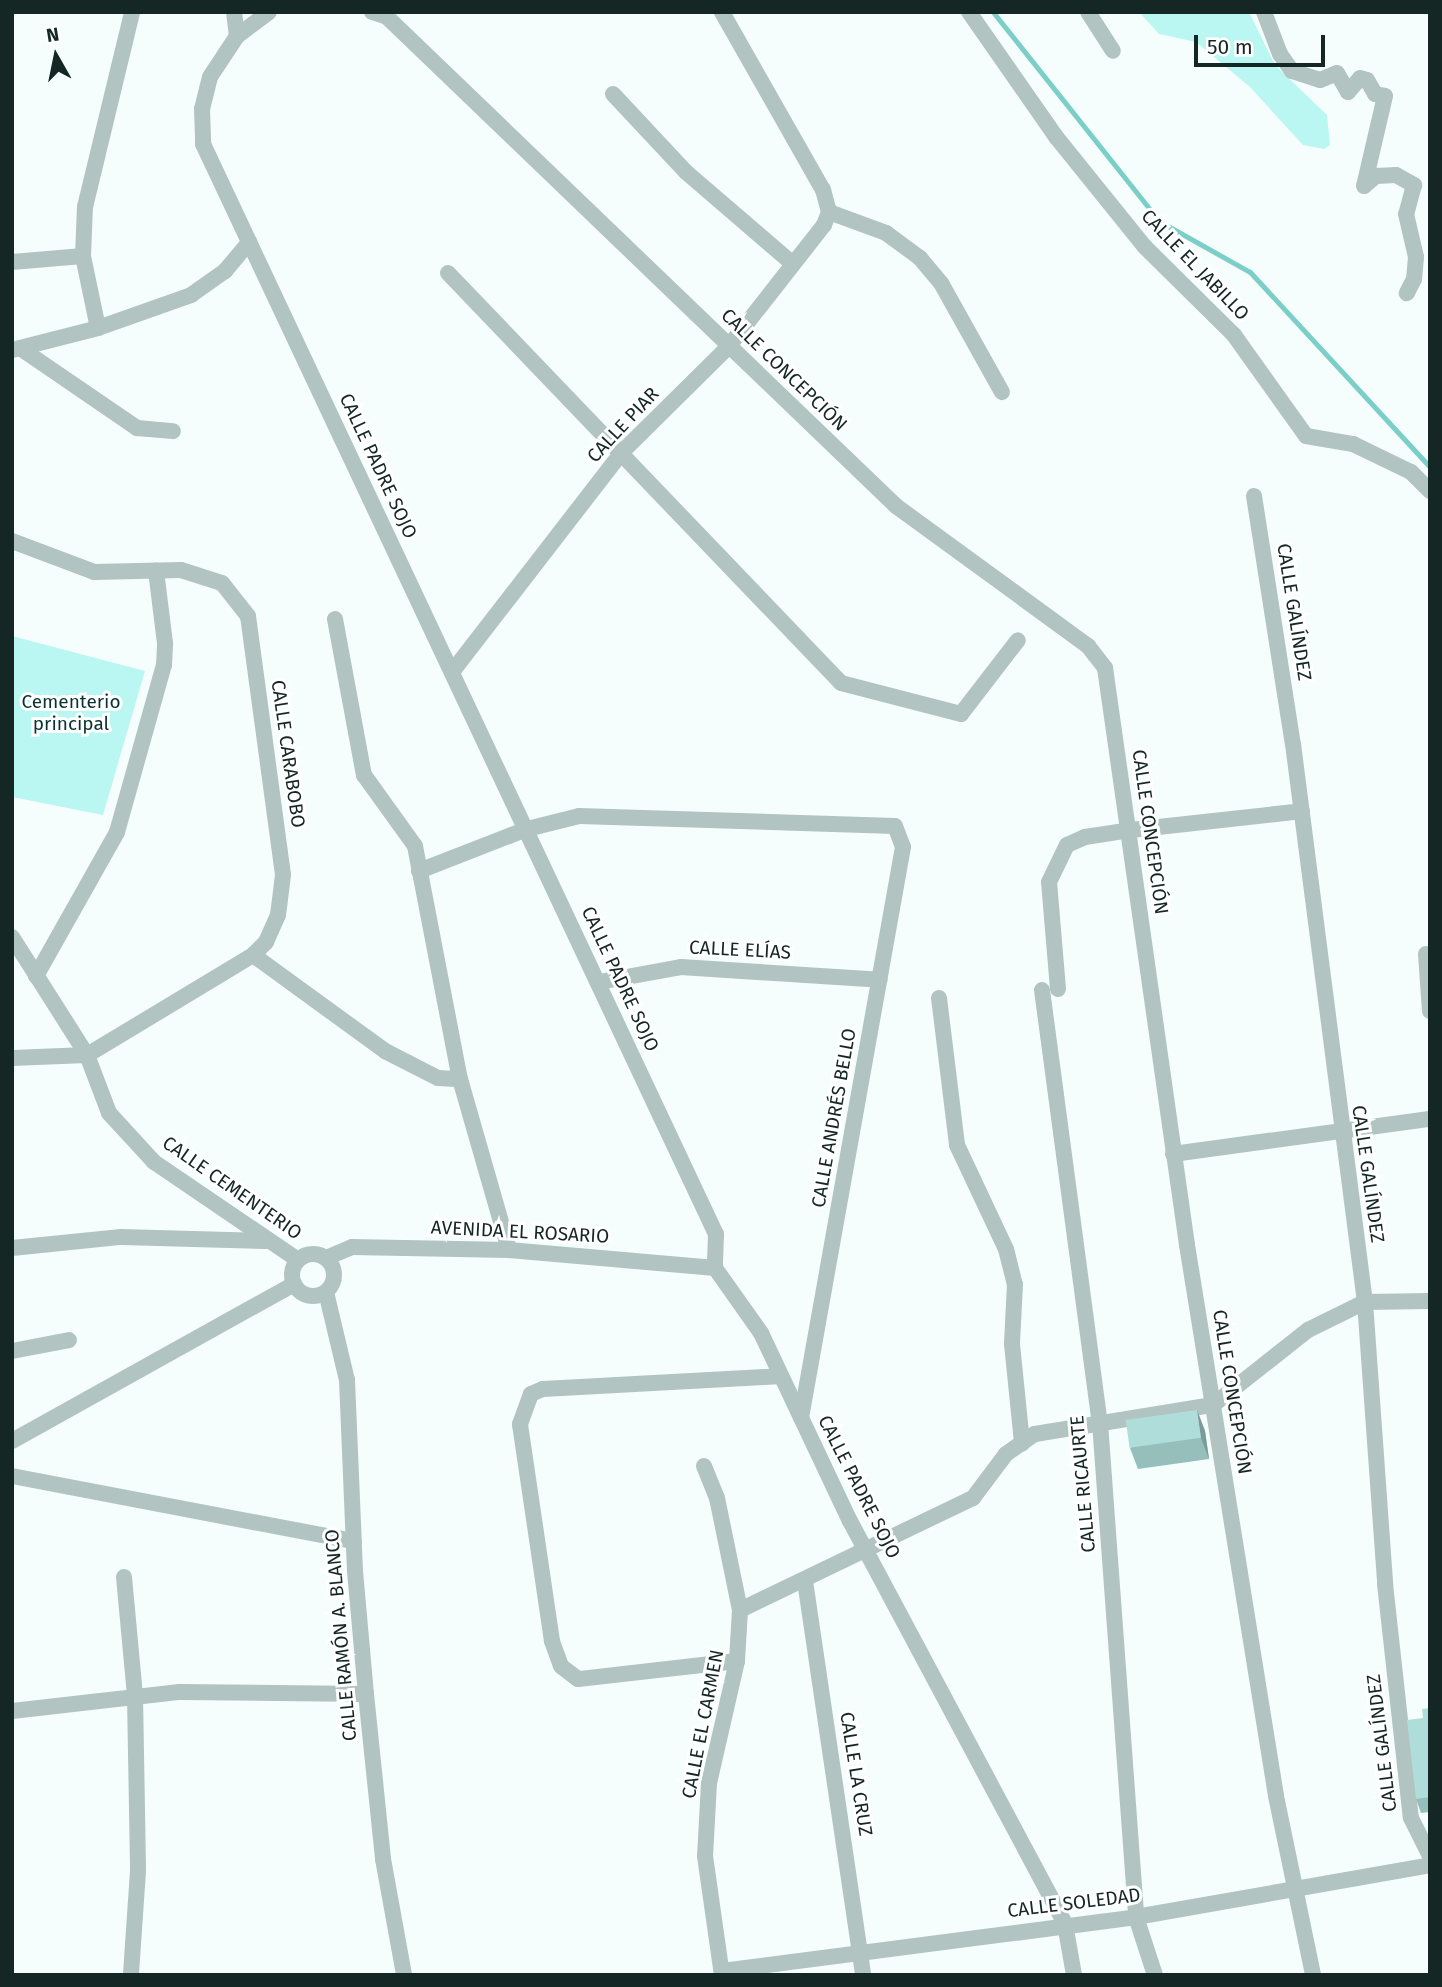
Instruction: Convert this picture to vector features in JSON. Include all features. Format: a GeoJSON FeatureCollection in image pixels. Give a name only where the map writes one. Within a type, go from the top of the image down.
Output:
{"type":"FeatureCollection","features":[{"type":"Feature","properties":{"kind":"street"},"geometry":{"type":"LineString","coordinates":[[97,328],[83,256],[85,206],[132,12]]}},
{"type":"Feature","properties":{"kind":"street"},"geometry":{"type":"LineString","coordinates":[[234,12],[237,36],[269,12]]}},
{"type":"Feature","properties":{"kind":"street","name":"CALLE CONCEPCIÓN"},"geometry":{"type":"LineString","coordinates":[[372,12],[387,17],[896,506],[1099,659],[1105,668],[1131,830],[1174,1154],[1213,1405],[1313,1975]]}},
{"type":"Feature","properties":{"kind":"street"},"geometry":{"type":"LineString","coordinates":[[722,12],[812,169],[829,212],[886,233],[920,258],[941,283],[1002,392]]}},
{"type":"Feature","properties":{"kind":"street","name":"CALLE EL JABILLO"},"geometry":{"type":"LineString","coordinates":[[969,12],[1066,149],[1145,247],[1234,335],[1307,436],[1353,444],[1411,472],[1430,491]]}},
{"type":"Feature","properties":{"kind":"street"},"geometry":{"type":"LineString","coordinates":[[1088,12],[1114,51]]}},
{"type":"Feature","properties":{"kind":"street"},"geometry":{"type":"LineString","coordinates":[[1264,12],[1280,54],[1292,71],[1321,80],[1337,73],[1348,92],[1360,78],[1367,80],[1375,94],[1385,96],[1364,186],[1376,176],[1396,175],[1414,185],[1406,214],[1416,257],[1407,292]]}},
{"type":"Feature","properties":{"kind":"street","name":"CALLE PADRE SOJO"},"geometry":{"type":"LineString","coordinates":[[237,36],[210,77],[202,109],[203,144],[716,1234],[715,1268],[761,1333],[866,1550],[1065,1924],[1074,1975]]}},
{"type":"Feature","properties":{"kind":"street"},"geometry":{"type":"LineString","coordinates":[[613,94],[686,172],[793,264]]}},
{"type":"Feature","properties":{"kind":"street","name":"CALLE PIAR"},"geometry":{"type":"LineString","coordinates":[[452,672],[621,453],[729,346],[793,264],[829,212]]}},
{"type":"Feature","properties":{"kind":"street"},"geometry":{"type":"LineString","coordinates":[[16,349],[97,328],[191,295],[225,271],[249,242]]}},
{"type":"Feature","properties":{"kind":"street"},"geometry":{"type":"LineString","coordinates":[[12,262],[83,256]]}},
{"type":"Feature","properties":{"kind":"street"},"geometry":{"type":"LineString","coordinates":[[448,273],[841,683],[961,714],[1018,640]]}},
{"type":"Feature","properties":{"kind":"street"},"geometry":{"type":"LineString","coordinates":[[16,349],[137,428],[173,431]]}},
{"type":"Feature","properties":{"kind":"street","name":"CALLE GALÍNDEZ"},"geometry":{"type":"LineString","coordinates":[[1254,496],[1302,811],[1340,1131],[1364,1302],[1385,1584],[1411,1818],[1430,1856]]}},
{"type":"Feature","properties":{"kind":"street","name":"CALLE CARABOBO"},"geometry":{"type":"LineString","coordinates":[[12,541],[94,572],[181,570],[222,583],[248,616],[284,875],[278,915],[266,942],[253,955],[87,1055]]}},
{"type":"Feature","properties":{"kind":"street"},"geometry":{"type":"LineString","coordinates":[[36,975],[117,832],[164,665],[166,643],[156,571]]}},
{"type":"Feature","properties":{"kind":"street"},"geometry":{"type":"LineString","coordinates":[[335,619],[364,775],[415,846],[460,1079],[509,1250]]}},
{"type":"Feature","properties":{"kind":"street","name":"CALLE RICAURTE"},"geometry":{"type":"LineString","coordinates":[[1155,1975],[1136,1917],[1100,1423],[1050,990],[1049,882],[1058,858],[1067,845],[1085,837],[1302,811]]}},
{"type":"Feature","properties":{"kind":"street","name":"CALLE ANDRÉS BELLO"},"geometry":{"type":"LineString","coordinates":[[527,829],[579,816],[895,826],[903,847],[801,1418]]}},
{"type":"Feature","properties":{"kind":"street"},"geometry":{"type":"LineString","coordinates":[[419,871],[527,829]]}},
{"type":"Feature","properties":{"kind":"street","name":"CALLE CEMENTERIO"},"geometry":{"type":"LineString","coordinates":[[12,937],[87,1055],[109,1114],[154,1162],[298,1260]]}},
{"type":"Feature","properties":{"kind":"street"},"geometry":{"type":"LineString","coordinates":[[1426,954],[1430,1011]]}},
{"type":"Feature","properties":{"kind":"street"},"geometry":{"type":"LineString","coordinates":[[253,955],[385,1051],[438,1079],[460,1079]]}},
{"type":"Feature","properties":{"kind":"street","name":"CALLE ELÍAS"},"geometry":{"type":"LineString","coordinates":[[599,982],[681,967],[880,980]]}},
{"type":"Feature","properties":{"kind":"street"},"geometry":{"type":"LineString","coordinates":[[939,998],[957,1145],[1006,1249],[1015,1284],[1012,1344],[1022,1443]]}},
{"type":"Feature","properties":{"kind":"street"},"geometry":{"type":"LineString","coordinates":[[12,1058],[87,1055]]}},
{"type":"Feature","properties":{"kind":"street"},"geometry":{"type":"LineString","coordinates":[[1174,1154],[1430,1119]]}},
{"type":"Feature","properties":{"kind":"street"},"geometry":{"type":"LineString","coordinates":[[12,1248],[121,1237],[268,1241]]}},
{"type":"Feature","properties":{"kind":"street","name":"AVENIDA EL ROSARIO"},"geometry":{"type":"LineString","coordinates":[[298,1260],[313,1254],[326,1258],[352,1247],[509,1250],[715,1268]]}},
{"type":"Feature","properties":{"kind":"street"},"geometry":{"type":"LineString","coordinates":[[298,1260],[292,1271],[294,1284],[307,1295],[326,1292],[335,1275],[326,1258]]}},
{"type":"Feature","properties":{"kind":"street"},"geometry":{"type":"LineString","coordinates":[[12,1441],[294,1284]]}},
{"type":"Feature","properties":{"kind":"street","name":"CALLE RAMÓN A. BLANCO"},"geometry":{"type":"LineString","coordinates":[[326,1292],[347,1380],[354,1541],[366,1694],[383,1859],[404,1975]]}},
{"type":"Feature","properties":{"kind":"street"},"geometry":{"type":"LineString","coordinates":[[740,1610],[973,1498],[1006,1454],[1035,1434],[1213,1405],[1308,1330],[1364,1302],[1430,1301]]}},
{"type":"Feature","properties":{"kind":"street"},"geometry":{"type":"LineString","coordinates":[[12,1350],[69,1340]]}},
{"type":"Feature","properties":{"kind":"street"},"geometry":{"type":"LineString","coordinates":[[737,1661],[578,1679],[561,1666],[552,1640],[520,1424],[531,1394],[543,1389],[781,1376]]}},
{"type":"Feature","properties":{"kind":"street","name":"CALLE EL CARMEN"},"geometry":{"type":"LineString","coordinates":[[704,1466],[723,1523],[740,1610],[737,1661],[709,1783],[705,1856],[722,1973]]}},
{"type":"Feature","properties":{"kind":"street"},"geometry":{"type":"LineString","coordinates":[[12,1476],[354,1541]]}},
{"type":"Feature","properties":{"kind":"street"},"geometry":{"type":"LineString","coordinates":[[124,1577],[135,1696],[138,1871],[131,1975]]}},
{"type":"Feature","properties":{"kind":"street","name":"CALLE LA CRUZ"},"geometry":{"type":"LineString","coordinates":[[805,1581],[862,1953],[863,1975]]}},
{"type":"Feature","properties":{"kind":"street"},"geometry":{"type":"LineString","coordinates":[[12,1711],[180,1692],[366,1694]]}},
{"type":"Feature","properties":{"kind":"street","name":"CALLE SOLEDAD"},"geometry":{"type":"LineString","coordinates":[[722,1973],[1065,1924],[1136,1917],[1430,1865]]}},
{"type":"Feature","properties":{"kind":"green space"},"geometry":{"type":"Polygon","coordinates":[[[1139,12],[1249,12],[1275,65],[1327,115],[1330,145],[1324,149],[1303,145],[1250,87],[1196,42],[1159,34],[1139,12]]]}},
{"type":"Feature","properties":{"kind":"green space","name":"Cementerio principal"},"geometry":{"type":"Polygon","coordinates":[[[12,636],[145,671],[103,815],[12,797],[12,636]]]}},
{"type":"Feature","properties":{"kind":"building"},"geometry":{"type":"Polygon","coordinates":[[[1197,1410],[1201,1438],[1130,1448],[1126,1420],[1197,1410]]]}},
{"type":"Feature","properties":{"kind":"building"},"geometry":{"type":"Polygon","coordinates":[[[1430,1708],[1430,1797],[1416,1799],[1407,1720],[1423,1718],[1422,1709],[1430,1708]]]}},
{"type":"Feature","properties":{"kind":"waterway"},"geometry":{"type":"LineString","coordinates":[[993,12],[1159,221],[1250,272],[1430,467]]}}]}
